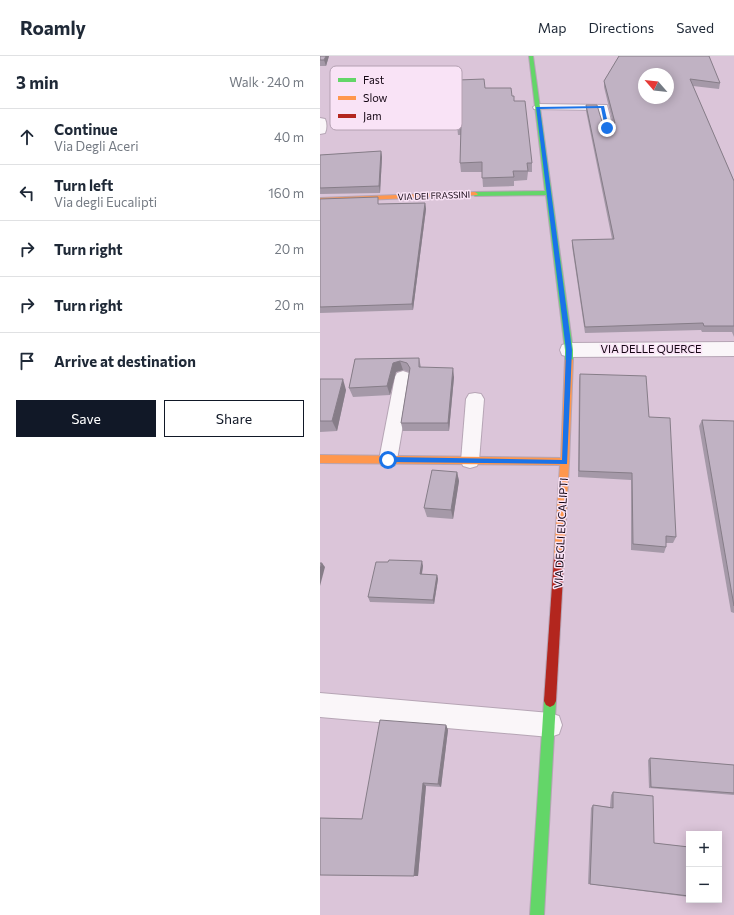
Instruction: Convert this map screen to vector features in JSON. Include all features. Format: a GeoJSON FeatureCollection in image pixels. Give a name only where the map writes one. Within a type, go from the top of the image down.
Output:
{"type":"FeatureCollection","features":[{"type":"Feature","properties":{"kind":"street","name":"VIA DEGLI EUCALIPTI"},"geometry":{"type":"LineString","coordinates":[[532,56],[569,350],[565,462],[550,725],[537,915]]}},
{"type":"Feature","properties":{"kind":"street"},"geometry":{"type":"LineString","coordinates":[[320,122],[320,130]]}},
{"type":"Feature","properties":{"kind":"street","name":"VIA DEI FRASSINI"},"geometry":{"type":"LineString","coordinates":[[320,200],[509,193],[549,193]]}},
{"type":"Feature","properties":{"kind":"street","name":"VIA DELLE QUERCE"},"geometry":{"type":"LineString","coordinates":[[569,350],[734,349]]}},
{"type":"Feature","properties":{"kind":"street"},"geometry":{"type":"LineString","coordinates":[[320,459],[565,462]]}},
{"type":"Feature","properties":{"kind":"lane"},"geometry":{"type":"LineString","coordinates":[[538,107],[603,107],[607,128]]}},
{"type":"Feature","properties":{"kind":"lane"},"geometry":{"type":"LineString","coordinates":[[388,460],[403,377]]}},
{"type":"Feature","properties":{"kind":"lane"},"geometry":{"type":"LineString","coordinates":[[470,461],[474,399]]}},
{"type":"Feature","properties":{"kind":"lane"},"geometry":{"type":"LineString","coordinates":[[320,705],[550,725]]}},
{"type":"Feature","properties":{"kind":"building"},"geometry":{"type":"Polygon","coordinates":[[[320,56],[326,56],[324,60],[320,60],[320,56]]]}},
{"type":"Feature","properties":{"kind":"building"},"geometry":{"type":"Polygon","coordinates":[[[619,56],[709,56],[720,83],[690,79],[734,181],[734,326],[704,326],[703,323],[585,327],[572,240],[614,239],[586,105],[597,105],[603,125],[612,125],[615,123],[604,81],[619,56]]]}},
{"type":"Feature","properties":{"kind":"building"},"geometry":{"type":"Polygon","coordinates":[[[484,79],[485,88],[511,88],[514,101],[525,101],[532,163],[527,163],[528,171],[513,171],[514,177],[482,178],[482,162],[460,163],[462,130],[462,80],[484,79]]]}},
{"type":"Feature","properties":{"kind":"building"},"geometry":{"type":"Polygon","coordinates":[[[381,151],[379,186],[320,188],[320,155],[381,151]]]}},
{"type":"Feature","properties":{"kind":"building"},"geometry":{"type":"Polygon","coordinates":[[[378,197],[378,204],[425,203],[412,304],[320,307],[320,199],[378,197]]]}},
{"type":"Feature","properties":{"kind":"building"},"geometry":{"type":"Polygon","coordinates":[[[419,358],[419,367],[453,368],[448,423],[401,423],[410,368],[407,363],[400,361],[393,363],[387,386],[349,388],[355,359],[419,358]]]}},
{"type":"Feature","properties":{"kind":"building"},"geometry":{"type":"Polygon","coordinates":[[[580,374],[646,376],[649,417],[670,418],[676,537],[666,536],[666,547],[633,544],[632,473],[579,471],[580,374]]]}},
{"type":"Feature","properties":{"kind":"building"},"geometry":{"type":"Polygon","coordinates":[[[320,379],[343,379],[332,421],[320,421],[320,379]]]}},
{"type":"Feature","properties":{"kind":"building"},"geometry":{"type":"Polygon","coordinates":[[[702,420],[734,421],[734,606],[702,420]]]}},
{"type":"Feature","properties":{"kind":"building"},"geometry":{"type":"Polygon","coordinates":[[[432,470],[457,472],[451,510],[424,508],[432,470]]]}},
{"type":"Feature","properties":{"kind":"building"},"geometry":{"type":"Polygon","coordinates":[[[389,560],[422,561],[420,574],[437,575],[433,600],[368,597],[376,562],[388,562],[389,560]]]}},
{"type":"Feature","properties":{"kind":"building"},"geometry":{"type":"Polygon","coordinates":[[[380,720],[446,725],[438,784],[423,783],[414,876],[320,875],[320,818],[362,819],[380,720]]]}},
{"type":"Feature","properties":{"kind":"building"},"geometry":{"type":"Polygon","coordinates":[[[650,758],[734,765],[734,793],[651,787],[650,758]]]}},
{"type":"Feature","properties":{"kind":"building"},"geometry":{"type":"Polygon","coordinates":[[[613,792],[653,796],[654,843],[686,847],[686,896],[590,884],[593,805],[613,808],[613,792]]]}},
{"type":"Feature","properties":{"kind":"traffic: fast"},"geometry":{"type":"LineString","coordinates":[[531,56],[569,350],[569,360]]}},
{"type":"Feature","properties":{"kind":"traffic: fast"},"geometry":{"type":"LineString","coordinates":[[475,194],[549,193]]}},
{"type":"Feature","properties":{"kind":"traffic: fast"},"geometry":{"type":"LineString","coordinates":[[537,915],[550,701]]}},
{"type":"Feature","properties":{"kind":"traffic: slow"},"geometry":{"type":"LineString","coordinates":[[320,200],[475,194]]}},
{"type":"Feature","properties":{"kind":"traffic: slow"},"geometry":{"type":"LineString","coordinates":[[559,557],[569,360]]}},
{"type":"Feature","properties":{"kind":"traffic: slow"},"geometry":{"type":"LineString","coordinates":[[320,459],[565,462]]}},
{"type":"Feature","properties":{"kind":"traffic: jam"},"geometry":{"type":"LineString","coordinates":[[550,701],[559,557]]}},
{"type":"Feature","properties":{"kind":"route"},"geometry":{"type":"LineString","coordinates":[[388,460],[565,462],[569,350],[538,107],[603,107],[607,128]]}}]}
